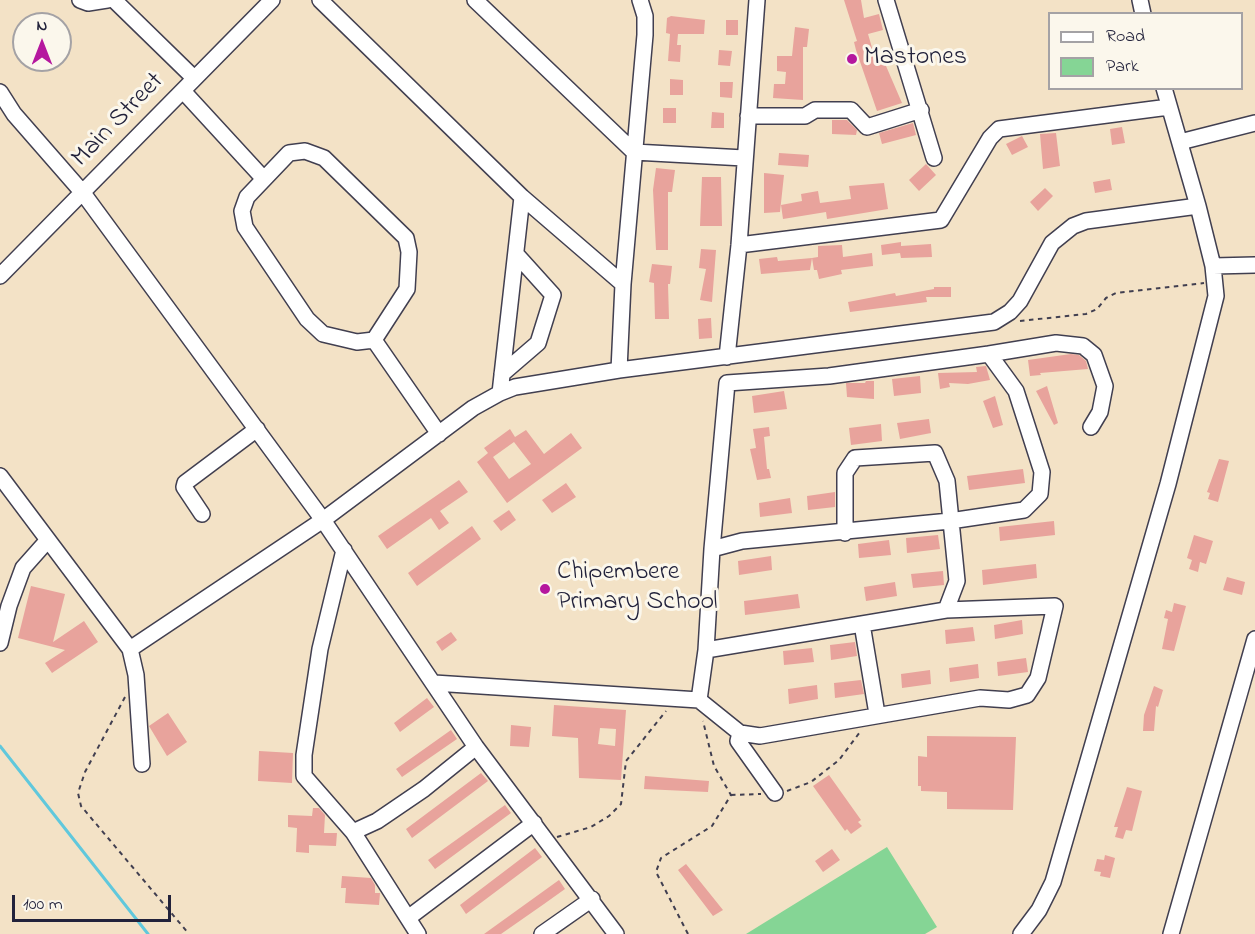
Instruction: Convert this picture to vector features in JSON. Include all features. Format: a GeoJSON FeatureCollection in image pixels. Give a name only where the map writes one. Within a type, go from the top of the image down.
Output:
{"type":"FeatureCollection","features":[{"type":"Feature","properties":{"kind":"street"},"geometry":{"type":"LineString","coordinates":[[80,0],[100,3],[107,0]]}},
{"type":"Feature","properties":{"kind":"street"},"geometry":{"type":"LineString","coordinates":[[114,0],[194,78]]}},
{"type":"Feature","properties":{"kind":"street","name":"Main Street"},"geometry":{"type":"LineString","coordinates":[[0,276],[272,0]]}},
{"type":"Feature","properties":{"kind":"street"},"geometry":{"type":"LineString","coordinates":[[320,0],[522,197],[622,284]]}},
{"type":"Feature","properties":{"kind":"street"},"geometry":{"type":"LineString","coordinates":[[475,0],[634,152],[744,158]]}},
{"type":"Feature","properties":{"kind":"street"},"geometry":{"type":"LineString","coordinates":[[619,370],[622,284],[645,34],[645,16],[640,0]]}},
{"type":"Feature","properties":{"kind":"street"},"geometry":{"type":"LineString","coordinates":[[727,357],[739,245],[757,0]]}},
{"type":"Feature","properties":{"kind":"street"},"geometry":{"type":"LineString","coordinates":[[886,0],[934,158]]}},
{"type":"Feature","properties":{"kind":"street"},"geometry":{"type":"LineString","coordinates":[[1021,934],[1047,897],[1060,860],[1168,484],[1212,315],[1214,274],[1198,206],[1165,90]]}},
{"type":"Feature","properties":{"kind":"street"},"geometry":{"type":"LineString","coordinates":[[183,91],[263,178]]}},
{"type":"Feature","properties":{"kind":"street"},"geometry":{"type":"LineString","coordinates":[[0,92],[14,114],[83,193],[257,429],[344,550],[476,747],[616,934]]}},
{"type":"Feature","properties":{"kind":"street"},"geometry":{"type":"LineString","coordinates":[[739,245],[941,220],[990,138],[999,129],[1169,107]]}},
{"type":"Feature","properties":{"kind":"street"},"geometry":{"type":"LineString","coordinates":[[748,116],[805,116],[815,110],[850,110],[867,127],[921,110]]}},
{"type":"Feature","properties":{"kind":"street"},"geometry":{"type":"LineString","coordinates":[[1179,142],[1255,123]]}},
{"type":"Feature","properties":{"kind":"street"},"geometry":{"type":"LineString","coordinates":[[305,151],[324,158],[406,238],[409,252],[407,289],[374,340],[357,342],[322,334],[307,319],[245,227],[242,212],[247,197],[289,153],[305,151]]}},
{"type":"Feature","properties":{"kind":"street"},"geometry":{"type":"LineString","coordinates":[[500,393],[522,197]]}},
{"type":"Feature","properties":{"kind":"street"},"geometry":{"type":"LineString","coordinates":[[130,649],[323,520],[473,408],[500,393],[515,387],[619,370],[994,322],[1010,312],[1020,301],[1052,243],[1073,226],[1086,221],[1198,206]]}},
{"type":"Feature","properties":{"kind":"street"},"geometry":{"type":"LineString","coordinates":[[502,374],[538,343],[553,295],[516,254]]}},
{"type":"Feature","properties":{"kind":"street"},"geometry":{"type":"LineString","coordinates":[[1214,274],[1255,265]]}},
{"type":"Feature","properties":{"kind":"street"},"geometry":{"type":"LineString","coordinates":[[374,340],[439,434]]}},
{"type":"Feature","properties":{"kind":"street"},"geometry":{"type":"LineString","coordinates":[[699,700],[706,650],[712,549],[727,382],[828,376],[1056,343],[1083,346],[1094,355],[1105,386],[1100,412],[1091,427]]}},
{"type":"Feature","properties":{"kind":"street"},"geometry":{"type":"LineString","coordinates":[[712,549],[742,542],[950,522],[1024,510],[1040,494],[1042,472],[1016,391],[989,354]]}},
{"type":"Feature","properties":{"kind":"street"},"geometry":{"type":"LineString","coordinates":[[202,514],[184,487],[185,483],[257,429]]}},
{"type":"Feature","properties":{"kind":"street"},"geometry":{"type":"LineString","coordinates":[[845,533],[845,473],[855,458],[935,453],[947,481],[957,580],[946,610]]}},
{"type":"Feature","properties":{"kind":"street"},"geometry":{"type":"LineString","coordinates":[[0,476],[130,649],[136,675],[142,764]]}},
{"type":"Feature","properties":{"kind":"street"},"geometry":{"type":"LineString","coordinates":[[0,643],[23,568],[47,541]]}},
{"type":"Feature","properties":{"kind":"street"},"geometry":{"type":"LineString","coordinates":[[344,550],[320,649],[304,755],[304,776],[353,832],[418,934]]}},
{"type":"Feature","properties":{"kind":"street"},"geometry":{"type":"LineString","coordinates":[[434,683],[699,700],[740,733],[760,736],[980,698],[1009,700],[1027,695],[1038,678],[1055,606],[946,610],[706,650]]}},
{"type":"Feature","properties":{"kind":"street"},"geometry":{"type":"LineString","coordinates":[[862,624],[872,715]]}},
{"type":"Feature","properties":{"kind":"street"},"geometry":{"type":"LineString","coordinates":[[1171,934],[1255,639]]}},
{"type":"Feature","properties":{"kind":"street"},"geometry":{"type":"LineString","coordinates":[[740,733],[738,741],[775,794]]}},
{"type":"Feature","properties":{"kind":"street"},"geometry":{"type":"LineString","coordinates":[[353,832],[377,821],[424,789],[476,747]]}},
{"type":"Feature","properties":{"kind":"street"},"geometry":{"type":"LineString","coordinates":[[408,918],[534,823]]}},
{"type":"Feature","properties":{"kind":"street"},"geometry":{"type":"LineString","coordinates":[[542,934],[592,899]]}},
{"type":"Feature","properties":{"kind":"path"},"geometry":{"type":"LineString","coordinates":[[1014,321],[1086,314],[1097,309],[1106,298],[1116,293],[1214,274]]}},
{"type":"Feature","properties":{"kind":"path"},"geometry":{"type":"LineString","coordinates":[[125,696],[85,772],[78,793],[81,806],[189,934]]}},
{"type":"Feature","properties":{"kind":"path"},"geometry":{"type":"LineString","coordinates":[[546,839],[591,827],[609,816],[621,804],[626,761],[674,698]]}},
{"type":"Feature","properties":{"kind":"path"},"geometry":{"type":"LineString","coordinates":[[730,795],[775,794],[811,782],[839,760],[872,715]]}},
{"type":"Feature","properties":{"kind":"path"},"geometry":{"type":"LineString","coordinates":[[703,721],[714,766],[730,795]]}},
{"type":"Feature","properties":{"kind":"path"},"geometry":{"type":"LineString","coordinates":[[688,934],[656,872],[657,863],[661,858],[712,826],[730,795]]}},
{"type":"Feature","properties":{"kind":"green space"},"geometry":{"type":"Polygon","coordinates":[[[887,847],[937,927],[925,934],[746,934],[887,847]]]}},
{"type":"Feature","properties":{"kind":"building"},"geometry":{"type":"Polygon","coordinates":[[[844,0],[861,0],[864,18],[879,14],[883,30],[868,34],[873,51],[878,50],[902,103],[877,111],[856,50],[854,42],[857,41],[844,0]]]}},
{"type":"Feature","properties":{"kind":"building"},"geometry":{"type":"Polygon","coordinates":[[[671,16],[705,20],[704,34],[678,34],[677,45],[681,45],[680,62],[668,61],[670,34],[666,33],[667,18],[671,16]]]}},
{"type":"Feature","properties":{"kind":"building"},"geometry":{"type":"Polygon","coordinates":[[[726,20],[738,20],[738,35],[726,35],[726,20]]]}},
{"type":"Feature","properties":{"kind":"building"},"geometry":{"type":"Polygon","coordinates":[[[795,27],[809,29],[807,47],[803,47],[803,100],[773,98],[774,84],[785,84],[786,72],[777,71],[777,56],[792,56],[795,27]]]}},
{"type":"Feature","properties":{"kind":"building"},"geometry":{"type":"Polygon","coordinates":[[[719,50],[732,51],[730,66],[718,65],[719,50]]]}},
{"type":"Feature","properties":{"kind":"building"},"geometry":{"type":"Polygon","coordinates":[[[670,79],[683,80],[683,95],[670,95],[670,79]]]}},
{"type":"Feature","properties":{"kind":"building"},"geometry":{"type":"Polygon","coordinates":[[[720,82],[733,82],[732,98],[720,97],[720,82]]]}},
{"type":"Feature","properties":{"kind":"building"},"geometry":{"type":"Polygon","coordinates":[[[663,108],[676,108],[676,123],[663,123],[663,108]]]}},
{"type":"Feature","properties":{"kind":"building"},"geometry":{"type":"Polygon","coordinates":[[[712,112],[724,113],[724,128],[711,128],[712,112]]]}},
{"type":"Feature","properties":{"kind":"building"},"geometry":{"type":"Polygon","coordinates":[[[832,120],[847,120],[857,130],[856,135],[832,134],[832,120]]]}},
{"type":"Feature","properties":{"kind":"building"},"geometry":{"type":"Polygon","coordinates":[[[913,123],[916,135],[882,144],[879,133],[913,123]]]}},
{"type":"Feature","properties":{"kind":"building"},"geometry":{"type":"Polygon","coordinates":[[[1122,127],[1125,143],[1112,145],[1110,129],[1122,127]]]}},
{"type":"Feature","properties":{"kind":"building"},"geometry":{"type":"Polygon","coordinates":[[[1056,133],[1060,166],[1043,169],[1040,134],[1056,133]]]}},
{"type":"Feature","properties":{"kind":"building"},"geometry":{"type":"Polygon","coordinates":[[[1022,136],[1028,147],[1012,155],[1006,144],[1022,136]]]}},
{"type":"Feature","properties":{"kind":"building"},"geometry":{"type":"Polygon","coordinates":[[[779,153],[809,155],[808,167],[778,165],[779,153]]]}},
{"type":"Feature","properties":{"kind":"building"},"geometry":{"type":"Polygon","coordinates":[[[926,164],[936,175],[919,191],[909,180],[926,164]]]}},
{"type":"Feature","properties":{"kind":"building"},"geometry":{"type":"Polygon","coordinates":[[[656,168],[675,170],[672,192],[668,192],[668,250],[656,250],[653,190],[656,168]]]}},
{"type":"Feature","properties":{"kind":"building"},"geometry":{"type":"Polygon","coordinates":[[[764,173],[784,175],[780,212],[764,213],[764,173]]]}},
{"type":"Feature","properties":{"kind":"building"},"geometry":{"type":"Polygon","coordinates":[[[702,177],[721,177],[722,226],[700,226],[702,177]]]}},
{"type":"Feature","properties":{"kind":"building"},"geometry":{"type":"Polygon","coordinates":[[[1110,179],[1112,190],[1095,193],[1093,182],[1110,179]]]}},
{"type":"Feature","properties":{"kind":"building"},"geometry":{"type":"Polygon","coordinates":[[[884,183],[888,209],[827,219],[826,212],[783,219],[781,205],[802,201],[801,194],[818,191],[820,203],[851,199],[849,186],[884,183]]]}},
{"type":"Feature","properties":{"kind":"building"},"geometry":{"type":"Polygon","coordinates":[[[1045,188],[1053,196],[1038,211],[1030,202],[1045,188]]]}},
{"type":"Feature","properties":{"kind":"building"},"geometry":{"type":"Polygon","coordinates":[[[901,242],[901,246],[931,244],[932,257],[901,258],[900,253],[882,255],[881,245],[901,242]]]}},
{"type":"Feature","properties":{"kind":"building"},"geometry":{"type":"Polygon","coordinates":[[[842,245],[843,257],[872,253],[873,266],[841,270],[842,274],[819,279],[817,270],[814,270],[812,258],[818,257],[818,246],[842,245]]]}},
{"type":"Feature","properties":{"kind":"building"},"geometry":{"type":"Polygon","coordinates":[[[701,249],[716,250],[712,302],[700,300],[706,269],[699,268],[701,249]]]}},
{"type":"Feature","properties":{"kind":"building"},"geometry":{"type":"Polygon","coordinates":[[[777,257],[778,261],[812,258],[810,270],[761,274],[759,259],[777,257]]]}},
{"type":"Feature","properties":{"kind":"building"},"geometry":{"type":"Polygon","coordinates":[[[652,264],[672,266],[670,284],[668,284],[669,319],[655,319],[654,283],[649,282],[652,264]]]}},
{"type":"Feature","properties":{"kind":"building"},"geometry":{"type":"Polygon","coordinates":[[[934,287],[951,287],[951,297],[926,297],[927,302],[850,312],[848,302],[895,293],[896,296],[934,289],[934,287]]]}},
{"type":"Feature","properties":{"kind":"building"},"geometry":{"type":"Polygon","coordinates":[[[711,318],[712,338],[699,339],[698,319],[711,318]]]}},
{"type":"Feature","properties":{"kind":"building"},"geometry":{"type":"Polygon","coordinates":[[[1079,355],[1086,361],[1088,369],[1030,376],[1028,360],[1079,355]]]}},
{"type":"Feature","properties":{"kind":"building"},"geometry":{"type":"Polygon","coordinates":[[[986,366],[990,380],[968,384],[949,383],[950,387],[940,389],[938,373],[977,372],[976,367],[986,366]]]}},
{"type":"Feature","properties":{"kind":"building"},"geometry":{"type":"Polygon","coordinates":[[[920,376],[921,393],[894,396],[892,379],[920,376]]]}},
{"type":"Feature","properties":{"kind":"building"},"geometry":{"type":"Polygon","coordinates":[[[874,381],[874,399],[847,397],[846,383],[865,383],[874,381]]]}},
{"type":"Feature","properties":{"kind":"building"},"geometry":{"type":"Polygon","coordinates":[[[1047,386],[1058,423],[1054,425],[1036,391],[1047,386]]]}},
{"type":"Feature","properties":{"kind":"building"},"geometry":{"type":"Polygon","coordinates":[[[784,391],[787,409],[754,413],[752,396],[784,391]]]}},
{"type":"Feature","properties":{"kind":"building"},"geometry":{"type":"Polygon","coordinates":[[[995,396],[1003,425],[993,428],[983,401],[995,396]]]}},
{"type":"Feature","properties":{"kind":"building"},"geometry":{"type":"Polygon","coordinates":[[[929,419],[931,433],[900,439],[897,423],[929,419]]]}},
{"type":"Feature","properties":{"kind":"building"},"geometry":{"type":"Polygon","coordinates":[[[881,424],[882,441],[851,445],[849,428],[881,424]]]}},
{"type":"Feature","properties":{"kind":"building"},"geometry":{"type":"Polygon","coordinates":[[[769,427],[770,436],[764,437],[767,469],[769,469],[771,478],[757,480],[750,449],[756,448],[753,429],[769,427]]]}},
{"type":"Feature","properties":{"kind":"building"},"geometry":{"type":"Polygon","coordinates":[[[510,429],[515,437],[526,430],[544,454],[571,433],[582,448],[507,503],[477,462],[488,453],[484,448],[510,429]],[[514,442],[493,457],[509,479],[531,464],[514,442]]]}},
{"type":"Feature","properties":{"kind":"building"},"geometry":{"type":"Polygon","coordinates":[[[1219,459],[1229,461],[1218,502],[1208,499],[1210,493],[1207,492],[1219,459]]]}},
{"type":"Feature","properties":{"kind":"building"},"geometry":{"type":"Polygon","coordinates":[[[1023,469],[1025,483],[969,490],[967,476],[1023,469]]]}},
{"type":"Feature","properties":{"kind":"building"},"geometry":{"type":"Polygon","coordinates":[[[459,480],[468,492],[440,511],[449,523],[439,530],[431,518],[387,549],[378,536],[459,480]]]}},
{"type":"Feature","properties":{"kind":"building"},"geometry":{"type":"Polygon","coordinates":[[[566,483],[576,497],[552,513],[542,500],[566,483]]]}},
{"type":"Feature","properties":{"kind":"building"},"geometry":{"type":"Polygon","coordinates":[[[835,492],[835,507],[808,510],[807,496],[835,492]]]}},
{"type":"Feature","properties":{"kind":"building"},"geometry":{"type":"Polygon","coordinates":[[[790,498],[792,513],[760,517],[759,503],[790,498]]]}},
{"type":"Feature","properties":{"kind":"building"},"geometry":{"type":"Polygon","coordinates":[[[509,510],[516,520],[501,531],[493,521],[509,510]]]}},
{"type":"Feature","properties":{"kind":"building"},"geometry":{"type":"Polygon","coordinates":[[[1054,521],[1055,535],[1000,541],[999,527],[1054,521]]]}},
{"type":"Feature","properties":{"kind":"building"},"geometry":{"type":"Polygon","coordinates":[[[472,526],[481,539],[417,586],[408,573],[472,526]]]}},
{"type":"Feature","properties":{"kind":"building"},"geometry":{"type":"Polygon","coordinates":[[[938,535],[940,549],[907,553],[906,538],[938,535]]]}},
{"type":"Feature","properties":{"kind":"building"},"geometry":{"type":"Polygon","coordinates":[[[1194,535],[1213,541],[1206,564],[1200,562],[1198,572],[1189,569],[1192,560],[1187,558],[1194,535]]]}},
{"type":"Feature","properties":{"kind":"building"},"geometry":{"type":"Polygon","coordinates":[[[889,540],[891,555],[859,558],[858,544],[889,540]]]}},
{"type":"Feature","properties":{"kind":"building"},"geometry":{"type":"Polygon","coordinates":[[[771,556],[772,570],[739,575],[738,561],[771,556]]]}},
{"type":"Feature","properties":{"kind":"building"},"geometry":{"type":"Polygon","coordinates":[[[1036,564],[1037,578],[983,585],[982,570],[1036,564]]]}},
{"type":"Feature","properties":{"kind":"building"},"geometry":{"type":"Polygon","coordinates":[[[943,571],[944,585],[913,588],[911,574],[943,571]]]}},
{"type":"Feature","properties":{"kind":"building"},"geometry":{"type":"Polygon","coordinates":[[[1227,577],[1245,582],[1242,595],[1223,590],[1227,577]]]}},
{"type":"Feature","properties":{"kind":"building"},"geometry":{"type":"Polygon","coordinates":[[[895,582],[897,596],[866,601],[864,587],[895,582]]]}},
{"type":"Feature","properties":{"kind":"building"},"geometry":{"type":"Polygon","coordinates":[[[31,586],[65,594],[53,642],[84,621],[98,642],[52,673],[45,663],[65,650],[18,638],[31,586]]]}},
{"type":"Feature","properties":{"kind":"building"},"geometry":{"type":"Polygon","coordinates":[[[798,594],[800,608],[745,615],[744,601],[798,594]]]}},
{"type":"Feature","properties":{"kind":"building"},"geometry":{"type":"Polygon","coordinates":[[[1174,603],[1186,606],[1174,651],[1162,649],[1168,619],[1164,618],[1166,610],[1172,612],[1174,603]]]}},
{"type":"Feature","properties":{"kind":"building"},"geometry":{"type":"Polygon","coordinates":[[[1022,620],[1023,634],[995,639],[994,625],[1022,620]]]}},
{"type":"Feature","properties":{"kind":"building"},"geometry":{"type":"Polygon","coordinates":[[[973,627],[975,641],[946,644],[945,630],[973,627]]]}},
{"type":"Feature","properties":{"kind":"building"},"geometry":{"type":"Polygon","coordinates":[[[451,632],[457,640],[442,651],[436,642],[451,632]]]}},
{"type":"Feature","properties":{"kind":"building"},"geometry":{"type":"Polygon","coordinates":[[[855,642],[857,656],[831,660],[830,645],[855,642]]]}},
{"type":"Feature","properties":{"kind":"building"},"geometry":{"type":"Polygon","coordinates":[[[812,648],[814,662],[784,665],[783,651],[812,648]]]}},
{"type":"Feature","properties":{"kind":"building"},"geometry":{"type":"Polygon","coordinates":[[[1026,658],[1028,672],[998,676],[997,662],[1026,658]]]}},
{"type":"Feature","properties":{"kind":"building"},"geometry":{"type":"Polygon","coordinates":[[[978,664],[979,678],[950,682],[949,668],[978,664]]]}},
{"type":"Feature","properties":{"kind":"building"},"geometry":{"type":"Polygon","coordinates":[[[930,670],[931,684],[902,688],[901,674],[930,670]]]}},
{"type":"Feature","properties":{"kind":"building"},"geometry":{"type":"Polygon","coordinates":[[[861,680],[864,694],[835,698],[834,683],[861,680]]]}},
{"type":"Feature","properties":{"kind":"building"},"geometry":{"type":"Polygon","coordinates":[[[817,685],[818,699],[789,704],[788,689],[817,685]]]}},
{"type":"Feature","properties":{"kind":"building"},"geometry":{"type":"Polygon","coordinates":[[[1154,686],[1163,690],[1158,707],[1156,706],[1154,731],[1143,731],[1144,715],[1154,686]]]}},
{"type":"Feature","properties":{"kind":"building"},"geometry":{"type":"Polygon","coordinates":[[[427,698],[434,707],[400,732],[394,723],[427,698]]]}},
{"type":"Feature","properties":{"kind":"building"},"geometry":{"type":"Polygon","coordinates":[[[554,705],[626,710],[621,780],[579,778],[578,738],[552,736],[554,705]],[[600,728],[598,744],[615,746],[616,729],[600,728]]]}},
{"type":"Feature","properties":{"kind":"building"},"geometry":{"type":"Polygon","coordinates":[[[168,713],[187,742],[167,756],[149,726],[168,713]]]}},
{"type":"Feature","properties":{"kind":"building"},"geometry":{"type":"Polygon","coordinates":[[[511,725],[531,727],[529,747],[510,746],[511,725]]]}},
{"type":"Feature","properties":{"kind":"building"},"geometry":{"type":"Polygon","coordinates":[[[451,730],[457,739],[402,777],[396,769],[451,730]]]}},
{"type":"Feature","properties":{"kind":"building"},"geometry":{"type":"Polygon","coordinates":[[[927,736],[1016,737],[1013,810],[947,809],[947,792],[921,791],[921,786],[918,786],[918,756],[927,757],[927,736]]]}},
{"type":"Feature","properties":{"kind":"building"},"geometry":{"type":"Polygon","coordinates":[[[259,751],[293,753],[292,783],[258,781],[259,751]]]}},
{"type":"Feature","properties":{"kind":"building"},"geometry":{"type":"Polygon","coordinates":[[[481,773],[488,781],[412,838],[406,829],[481,773]]]}},
{"type":"Feature","properties":{"kind":"building"},"geometry":{"type":"Polygon","coordinates":[[[829,775],[861,820],[858,822],[862,826],[851,834],[847,829],[845,831],[813,786],[829,775]]]}},
{"type":"Feature","properties":{"kind":"building"},"geometry":{"type":"Polygon","coordinates":[[[645,776],[709,781],[708,792],[644,789],[645,776]]]}},
{"type":"Feature","properties":{"kind":"building"},"geometry":{"type":"Polygon","coordinates":[[[1127,787],[1142,791],[1132,831],[1126,830],[1123,839],[1115,837],[1118,827],[1114,827],[1127,787]]]}},
{"type":"Feature","properties":{"kind":"building"},"geometry":{"type":"Polygon","coordinates":[[[505,805],[511,813],[435,869],[428,860],[505,805]]]}},
{"type":"Feature","properties":{"kind":"building"},"geometry":{"type":"Polygon","coordinates":[[[313,808],[319,808],[325,815],[324,833],[337,833],[336,846],[309,845],[309,853],[296,852],[297,828],[288,827],[288,815],[312,816],[313,808]]]}},
{"type":"Feature","properties":{"kind":"building"},"geometry":{"type":"Polygon","coordinates":[[[535,848],[542,857],[466,914],[460,905],[535,848]]]}},
{"type":"Feature","properties":{"kind":"building"},"geometry":{"type":"Polygon","coordinates":[[[832,849],[840,860],[823,872],[815,861],[832,849]]]}},
{"type":"Feature","properties":{"kind":"building"},"geometry":{"type":"Polygon","coordinates":[[[1105,855],[1115,858],[1110,878],[1100,876],[1101,872],[1094,871],[1097,859],[1104,860],[1105,855]]]}},
{"type":"Feature","properties":{"kind":"building"},"geometry":{"type":"Polygon","coordinates":[[[686,864],[723,910],[713,916],[678,870],[686,864]]]}},
{"type":"Feature","properties":{"kind":"building"},"geometry":{"type":"Polygon","coordinates":[[[342,876],[371,878],[375,885],[375,893],[380,893],[379,905],[345,903],[346,888],[341,888],[342,876]]]}},
{"type":"Feature","properties":{"kind":"building"},"geometry":{"type":"Polygon","coordinates":[[[559,880],[565,889],[501,934],[484,934],[559,880]]]}},
{"type":"Feature","properties":{"kind":"waterway"},"geometry":{"type":"LineString","coordinates":[[0,746],[148,934]]}},
{"type":"Feature","properties":{"kind":"place","name":"Mastones"},"geometry":{"type":"Point","coordinates":[852,59]}},
{"type":"Feature","properties":{"kind":"place","name":"Chipembere Primary School"},"geometry":{"type":"Point","coordinates":[545,589]}}]}
